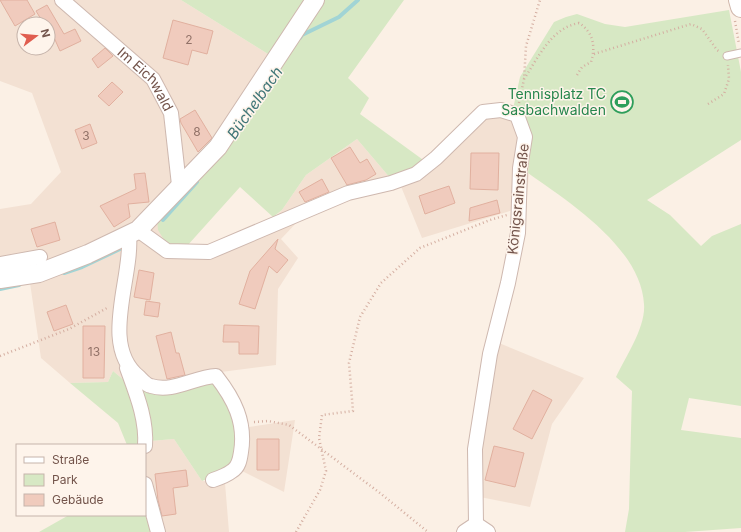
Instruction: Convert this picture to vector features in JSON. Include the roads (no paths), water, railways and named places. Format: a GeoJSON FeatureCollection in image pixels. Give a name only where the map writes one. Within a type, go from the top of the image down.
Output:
{"type":"FeatureCollection","features":[{"type":"Feature","properties":{"kind":"main road"},"geometry":{"type":"LineString","coordinates":[[738,14],[740,0]]}},
{"type":"Feature","properties":{"kind":"street","name":"Im Eichwald"},"geometry":{"type":"LineString","coordinates":[[62,0],[153,79],[171,113],[179,185]]}},
{"type":"Feature","properties":{"kind":"street"},"geometry":{"type":"LineString","coordinates":[[0,279],[39,273],[88,254],[133,232],[218,147],[315,0]]}},
{"type":"Feature","properties":{"kind":"street","name":"Königsrainstraße"},"geometry":{"type":"LineString","coordinates":[[133,232],[167,251],[209,252],[348,193],[391,183],[416,174],[436,158],[483,112],[501,110],[517,116],[524,137],[517,212],[518,232],[508,283],[490,354],[475,449],[470,528],[488,532]]}},
{"type":"Feature","properties":{"kind":"street"},"geometry":{"type":"LineString","coordinates":[[133,232],[119,325],[122,356],[127,366],[140,405],[146,437],[145,444]]}},
{"type":"Feature","properties":{"kind":"street"},"geometry":{"type":"LineString","coordinates":[[0,264],[40,257]]}},
{"type":"Feature","properties":{"kind":"street"},"geometry":{"type":"LineString","coordinates":[[127,366],[150,386],[169,388],[191,383],[203,377],[216,376],[237,409],[241,422],[243,439],[239,463],[233,471],[213,480]]}},
{"type":"Feature","properties":{"kind":"street"},"geometry":{"type":"LineString","coordinates":[[146,488],[158,532]]}},
{"type":"Feature","properties":{"kind":"lane"},"geometry":{"type":"LineString","coordinates":[[727,56],[741,54]]}},
{"type":"Feature","properties":{"kind":"waterway","name":"Büchelbach"},"geometry":{"type":"LineString","coordinates":[[300,38],[302,35],[339,17],[358,0]]}},
{"type":"Feature","properties":{"kind":"waterway","name":"Büchelbach"},"geometry":{"type":"LineString","coordinates":[[163,220],[197,182]]}},
{"type":"Feature","properties":{"kind":"waterway","name":"Büchelbach"},"geometry":{"type":"LineString","coordinates":[[64,273],[82,267],[120,249]]}},
{"type":"Feature","properties":{"kind":"waterway","name":"Büchelbach"},"geometry":{"type":"LineString","coordinates":[[0,289],[19,285]]}},
{"type":"Feature","properties":{"kind":"place","name":"Tennisplatz TC Sasbachwalden"},"geometry":{"type":"Point","coordinates":[622,102]}}]}
